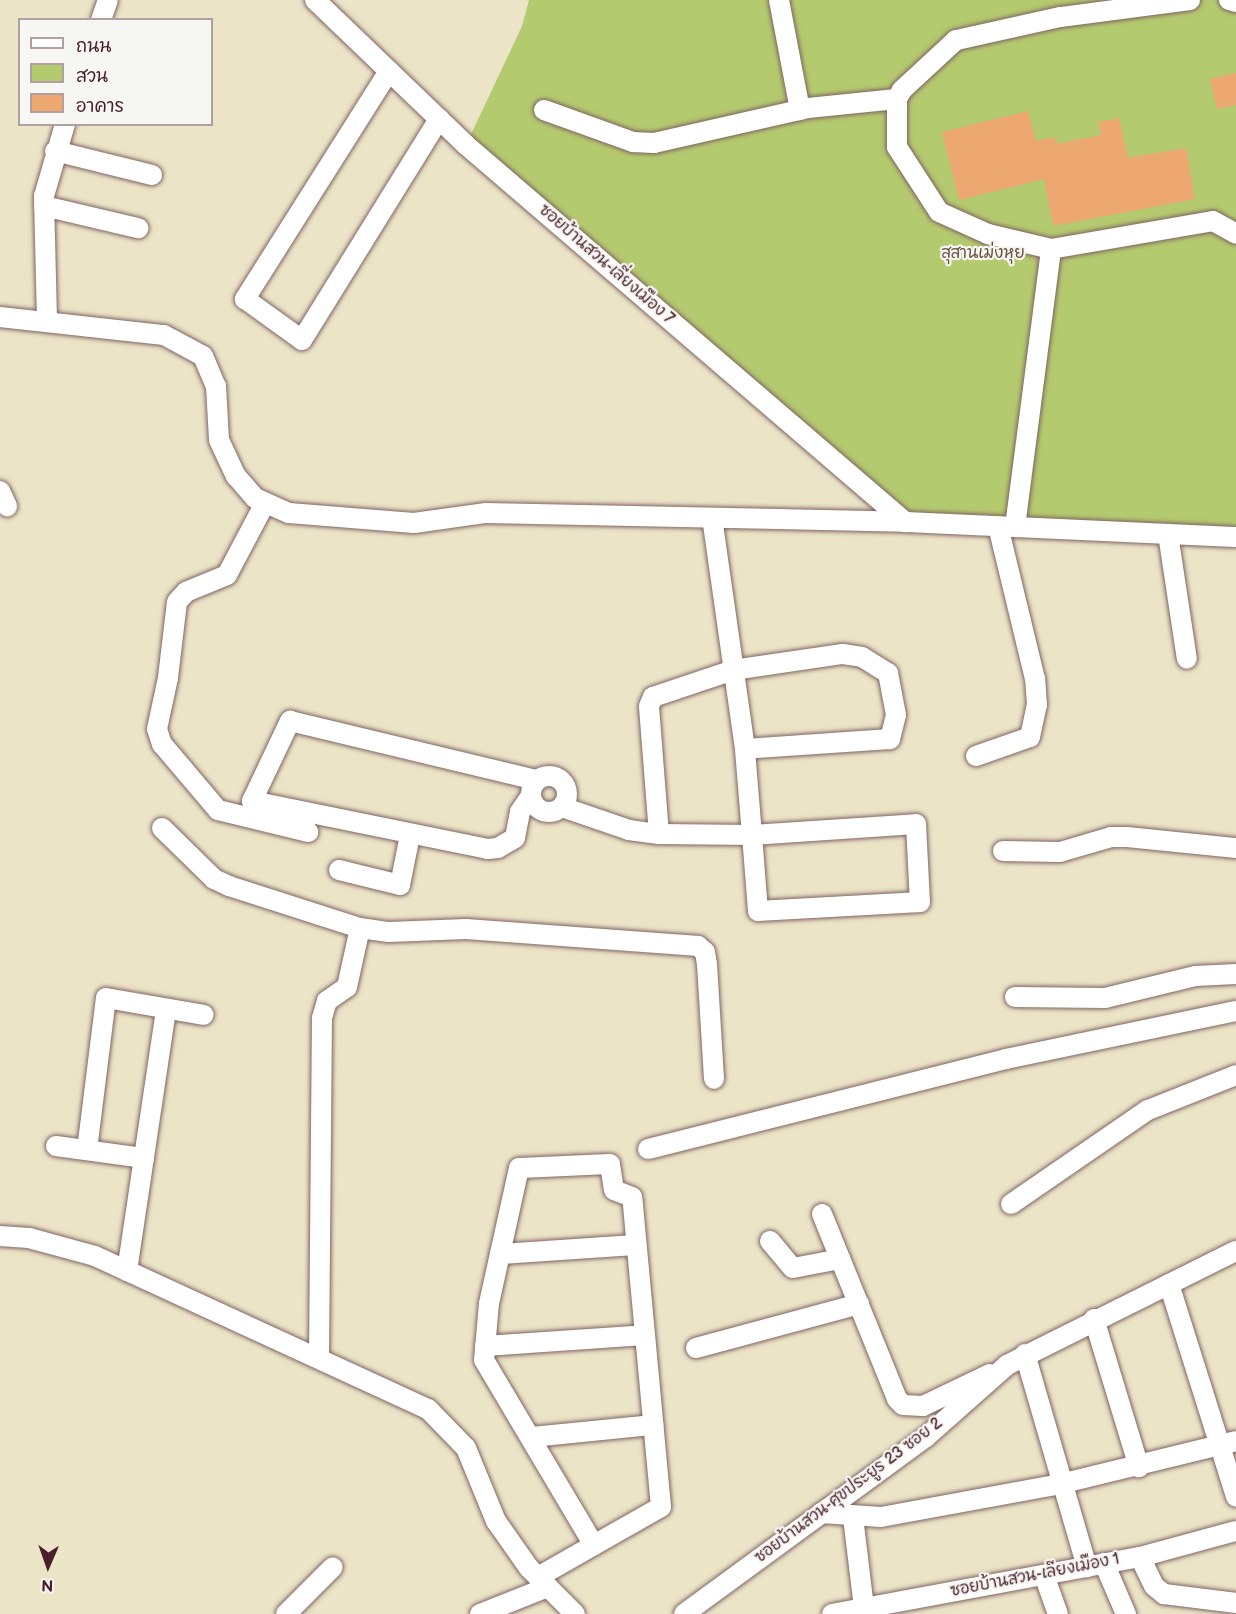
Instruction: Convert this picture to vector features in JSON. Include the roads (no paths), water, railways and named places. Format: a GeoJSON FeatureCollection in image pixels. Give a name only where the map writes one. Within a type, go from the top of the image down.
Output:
{"type":"FeatureCollection","features":[{"type":"Feature","properties":{"kind":"street"},"geometry":{"type":"LineString","coordinates":[[103,18],[108,0]]}},
{"type":"Feature","properties":{"kind":"street","name":"ซอยบ้านสวน-เลี่ยงเมือง 7"},"geometry":{"type":"LineString","coordinates":[[315,0],[438,119],[905,522]]}},
{"type":"Feature","properties":{"kind":"street"},"geometry":{"type":"LineString","coordinates":[[779,0],[800,110]]}},
{"type":"Feature","properties":{"kind":"street"},"geometry":{"type":"LineString","coordinates":[[1190,0],[1057,8],[956,40],[902,90],[897,99],[897,147],[939,212],[988,234],[1051,249],[1213,221],[1236,234]]}},
{"type":"Feature","properties":{"kind":"street"},"geometry":{"type":"LineString","coordinates":[[1229,0],[1236,2]]}},
{"type":"Feature","properties":{"kind":"street"},"geometry":{"type":"LineString","coordinates":[[389,71],[245,299],[302,340],[438,119]]}},
{"type":"Feature","properties":{"kind":"street"},"geometry":{"type":"LineString","coordinates":[[544,111],[646,143],[800,110],[897,99]]}},
{"type":"Feature","properties":{"kind":"street"},"geometry":{"type":"LineString","coordinates":[[47,320],[44,206],[55,151],[63,126]]}},
{"type":"Feature","properties":{"kind":"street"},"geometry":{"type":"LineString","coordinates":[[55,151],[152,175]]}},
{"type":"Feature","properties":{"kind":"street"},"geometry":{"type":"LineString","coordinates":[[44,206],[138,228]]}},
{"type":"Feature","properties":{"kind":"street"},"geometry":{"type":"LineString","coordinates":[[976,756],[1030,737],[1037,705],[1035,679],[1007,526],[1051,249]]}},
{"type":"Feature","properties":{"kind":"street"},"geometry":{"type":"LineString","coordinates":[[0,317],[47,320],[165,335],[203,356],[216,386],[219,440],[236,476],[264,505],[290,513],[414,523],[486,513],[905,522],[1236,537]]}},
{"type":"Feature","properties":{"kind":"street"},"geometry":{"type":"LineString","coordinates":[[264,505],[227,575],[186,592],[177,602],[168,678],[157,729],[162,744],[218,810],[308,832]]}},
{"type":"Feature","properties":{"kind":"street"},"geometry":{"type":"LineString","coordinates":[[533,789],[541,810],[552,812],[562,807],[629,830],[659,834],[752,835],[916,824],[920,902],[758,911],[752,835],[745,749],[712,518]]}},
{"type":"Feature","properties":{"kind":"street"},"geometry":{"type":"LineString","coordinates":[[1168,534],[1187,659]]}},
{"type":"Feature","properties":{"kind":"street"},"geometry":{"type":"LineString","coordinates":[[659,834],[651,700],[733,669],[854,655],[888,673],[896,700],[890,739],[745,749]]}},
{"type":"Feature","properties":{"kind":"street"},"geometry":{"type":"LineString","coordinates":[[533,789],[290,721],[252,801],[475,849],[498,848],[515,838],[520,812],[533,789],[548,776],[560,779],[567,790],[562,807]]}},
{"type":"Feature","properties":{"kind":"street"},"geometry":{"type":"LineString","coordinates":[[162,828],[214,879],[229,886],[360,928],[466,929],[698,946],[705,952],[707,964],[714,1079]]}},
{"type":"Feature","properties":{"kind":"street"},"geometry":{"type":"LineString","coordinates":[[339,870],[400,885],[410,834]]}},
{"type":"Feature","properties":{"kind":"street"},"geometry":{"type":"LineString","coordinates":[[1003,851],[1060,852],[1111,837],[1236,848]]}},
{"type":"Feature","properties":{"kind":"street"},"geometry":{"type":"LineString","coordinates":[[319,1358],[322,1018],[327,1000],[347,987],[360,928]]}},
{"type":"Feature","properties":{"kind":"street"},"geometry":{"type":"LineString","coordinates":[[1014,998],[1105,998],[1195,976],[1236,974]]}},
{"type":"Feature","properties":{"kind":"street"},"geometry":{"type":"LineString","coordinates":[[87,1150],[106,998],[204,1015]]}},
{"type":"Feature","properties":{"kind":"street"},"geometry":{"type":"LineString","coordinates":[[128,1272],[166,1008]]}},
{"type":"Feature","properties":{"kind":"street"},"geometry":{"type":"LineString","coordinates":[[648,1149],[1006,1059],[1236,1011]]}},
{"type":"Feature","properties":{"kind":"street"},"geometry":{"type":"LineString","coordinates":[[1236,1069],[1236,1080]]}},
{"type":"Feature","properties":{"kind":"street"},"geometry":{"type":"LineString","coordinates":[[1011,1204],[1148,1110],[1236,1075]]}},
{"type":"Feature","properties":{"kind":"street"},"geometry":{"type":"LineString","coordinates":[[56,1146],[144,1158]]}},
{"type":"Feature","properties":{"kind":"street"},"geometry":{"type":"LineString","coordinates":[[480,1614],[543,1582],[594,1545],[661,1507],[632,1197],[614,1190],[610,1164],[519,1168],[489,1304],[484,1360],[532,1437],[594,1545]]}},
{"type":"Feature","properties":{"kind":"street"},"geometry":{"type":"LineString","coordinates":[[822,1214],[897,1399],[903,1405],[923,1406],[966,1383],[999,1372]]}},
{"type":"Feature","properties":{"kind":"street"},"geometry":{"type":"LineString","coordinates":[[0,1236],[29,1238],[95,1256],[428,1410],[466,1449],[496,1521],[543,1582],[575,1614]]}},
{"type":"Feature","properties":{"kind":"street"},"geometry":{"type":"LineString","coordinates":[[770,1241],[793,1268],[840,1259]]}},
{"type":"Feature","properties":{"kind":"street"},"geometry":{"type":"LineString","coordinates":[[500,1254],[636,1245]]}},
{"type":"Feature","properties":{"kind":"street","name":"ซอยบ้านสวน-ศุขประยูร 23 ซอย 2"},"geometry":{"type":"LineString","coordinates":[[684,1614],[926,1437],[999,1372],[1025,1354],[1236,1251]]}},
{"type":"Feature","properties":{"kind":"street"},"geometry":{"type":"LineString","coordinates":[[1168,1284],[1227,1443],[1236,1497]]}},
{"type":"Feature","properties":{"kind":"street"},"geometry":{"type":"LineString","coordinates":[[696,1348],[859,1304]]}},
{"type":"Feature","properties":{"kind":"street"},"geometry":{"type":"LineString","coordinates":[[1094,1319],[1140,1467]]}},
{"type":"Feature","properties":{"kind":"street"},"geometry":{"type":"LineString","coordinates":[[485,1346],[645,1335]]}},
{"type":"Feature","properties":{"kind":"street"},"geometry":{"type":"LineString","coordinates":[[1025,1354],[1060,1485],[1096,1565],[1126,1614]]}},
{"type":"Feature","properties":{"kind":"street"},"geometry":{"type":"LineString","coordinates":[[532,1437],[653,1425]]}},
{"type":"Feature","properties":{"kind":"street"},"geometry":{"type":"LineString","coordinates":[[821,1513],[853,1517],[880,1516],[1060,1485],[1140,1467],[1227,1443]]}},
{"type":"Feature","properties":{"kind":"street"},"geometry":{"type":"LineString","coordinates":[[853,1517],[864,1608]]}},
{"type":"Feature","properties":{"kind":"street","name":"ซอยบ้านสวน-เลียงเมือง 1"},"geometry":{"type":"LineString","coordinates":[[831,1614],[1140,1557],[1236,1531]]}},
{"type":"Feature","properties":{"kind":"street"},"geometry":{"type":"LineString","coordinates":[[1140,1557],[1154,1586],[1164,1594],[1236,1603]]}},
{"type":"Feature","properties":{"kind":"street"},"geometry":{"type":"LineString","coordinates":[[286,1614],[333,1567]]}},
{"type":"Feature","properties":{"kind":"street"},"geometry":{"type":"LineString","coordinates":[[1044,1575],[1058,1614]]}},
{"type":"Feature","properties":{"kind":"park label","name":"สุสานเม่งหุย"},"geometry":{"type":"Point","coordinates":[983,254]}}]}
